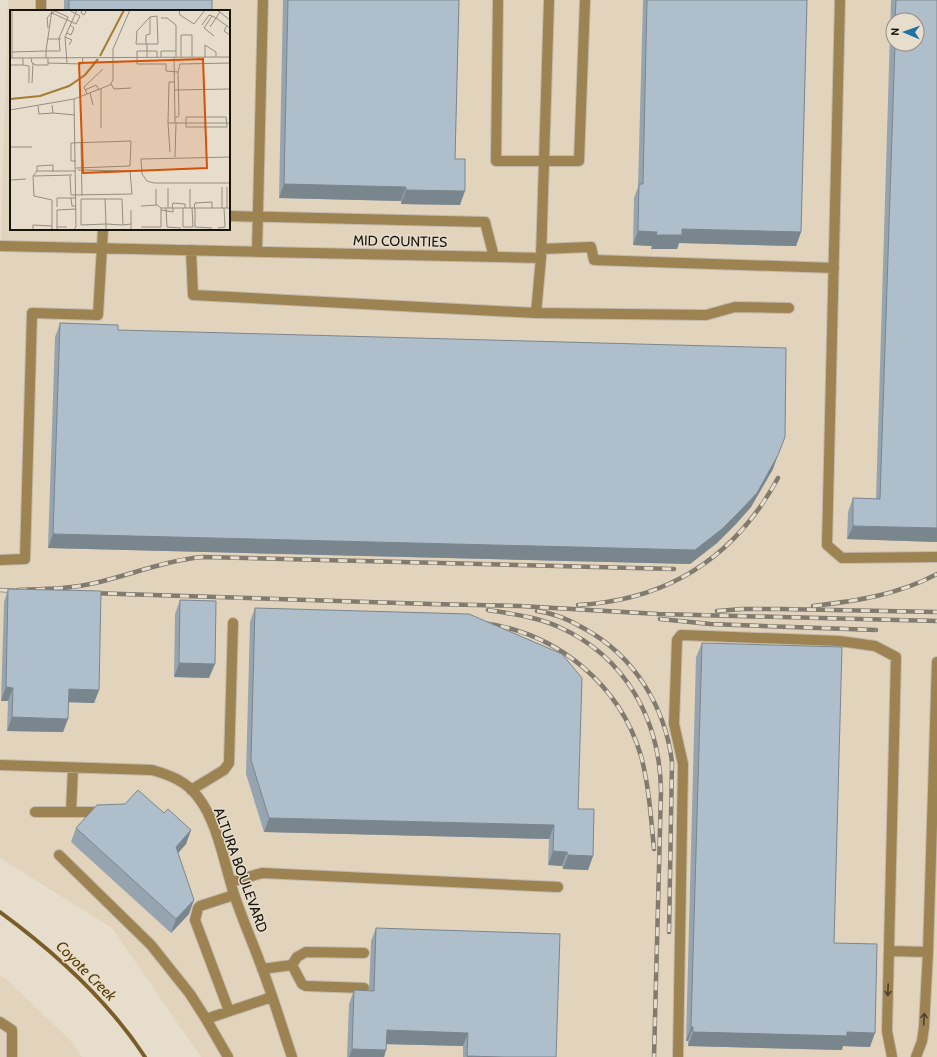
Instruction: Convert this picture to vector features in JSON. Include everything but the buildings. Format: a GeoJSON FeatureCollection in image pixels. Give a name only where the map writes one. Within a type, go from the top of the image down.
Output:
{"type":"FeatureCollection","features":[{"type":"Feature","properties":{"kind":"street"},"geometry":{"type":"LineString","coordinates":[[257,252],[263,0]]}},
{"type":"Feature","properties":{"kind":"street"},"geometry":{"type":"LineString","coordinates":[[498,0],[496,161],[579,161],[585,0]]}},
{"type":"Feature","properties":{"kind":"street"},"geometry":{"type":"LineString","coordinates":[[536,313],[541,254],[548,0]]}},
{"type":"Feature","properties":{"kind":"street"},"geometry":{"type":"LineString","coordinates":[[840,0],[828,545],[842,558],[937,557]]}},
{"type":"Feature","properties":{"kind":"street"},"geometry":{"type":"LineString","coordinates":[[230,216],[485,222],[494,257]]}},
{"type":"Feature","properties":{"kind":"street"},"geometry":{"type":"LineString","coordinates":[[0,560],[25,559],[32,313],[98,315],[103,230]]}},
{"type":"Feature","properties":{"kind":"street","name":"MID COUNTIES"},"geometry":{"type":"LineString","coordinates":[[0,246],[494,257],[541,254],[591,247],[594,260],[834,268]]}},
{"type":"Feature","properties":{"kind":"street"},"geometry":{"type":"LineString","coordinates":[[192,250],[193,295],[536,313],[706,315],[735,307],[790,308]]}},
{"type":"Feature","properties":{"kind":"street"},"geometry":{"type":"LineString","coordinates":[[191,790],[224,770],[229,763],[233,623]]}},
{"type":"Feature","properties":{"kind":"street"},"geometry":{"type":"LineString","coordinates":[[678,1057],[683,764],[674,724],[674,708],[677,640],[681,635],[838,640],[875,646],[896,657],[887,1031],[892,1057]]}},
{"type":"Feature","properties":{"kind":"street"},"geometry":{"type":"LineString","coordinates":[[916,1057],[923,1035],[928,952],[937,662]]}},
{"type":"Feature","properties":{"kind":"street","name":"ALTURA BOULEVARD"},"geometry":{"type":"LineString","coordinates":[[0,765],[152,770],[174,777],[183,782],[198,797],[210,817],[234,895],[262,969],[292,1057]]}},
{"type":"Feature","properties":{"kind":"street"},"geometry":{"type":"LineString","coordinates":[[71,812],[72,768]]}},
{"type":"Feature","properties":{"kind":"street"},"geometry":{"type":"LineString","coordinates":[[35,812],[112,812]]}},
{"type":"Feature","properties":{"kind":"street"},"geometry":{"type":"LineString","coordinates":[[59,855],[151,945],[190,994],[228,1057]]}},
{"type":"Feature","properties":{"kind":"street"},"geometry":{"type":"LineString","coordinates":[[231,882],[262,874],[558,887]]}},
{"type":"Feature","properties":{"kind":"street"},"geometry":{"type":"LineString","coordinates":[[229,1011],[195,920],[198,908],[200,906],[234,895]]}},
{"type":"Feature","properties":{"kind":"street"},"geometry":{"type":"LineString","coordinates":[[889,951],[928,952]]}},
{"type":"Feature","properties":{"kind":"street"},"geometry":{"type":"LineString","coordinates":[[292,965],[297,957],[306,952],[364,953]]}},
{"type":"Feature","properties":{"kind":"street"},"geometry":{"type":"LineString","coordinates":[[262,969],[292,965]]}},
{"type":"Feature","properties":{"kind":"street"},"geometry":{"type":"LineString","coordinates":[[292,965],[302,984],[306,986],[364,988]]}},
{"type":"Feature","properties":{"kind":"street"},"geometry":{"type":"LineString","coordinates":[[206,1019],[272,997]]}},
{"type":"Feature","properties":{"kind":"street"},"geometry":{"type":"LineString","coordinates":[[0,1022],[12,1030],[12,1057]]}},
{"type":"Feature","properties":{"kind":"shaded area"},"geometry":{"type":"Polygon","coordinates":[[[8,0],[937,0],[937,1057],[201,1057],[112,928],[0,858],[0,271],[8,0]]]}},
{"type":"Feature","properties":{"kind":"shaded area"},"geometry":{"type":"Polygon","coordinates":[[[0,976],[5,978],[70,1040],[82,1057],[0,1057],[0,976]]]}},
{"type":"Feature","properties":{"kind":"waterway","name":"Coyote Creek"},"geometry":{"type":"LineString","coordinates":[[0,912],[41,944],[79,978],[114,1016],[145,1057]]}},
{"type":"Feature","properties":{"kind":"railway"},"geometry":{"type":"LineString","coordinates":[[578,605],[611,601],[642,594],[670,583],[696,569],[720,552],[741,530],[761,506],[778,478]]}},
{"type":"Feature","properties":{"kind":"railway"},"geometry":{"type":"LineString","coordinates":[[18,590],[86,585],[162,564],[203,557],[674,569]]}},
{"type":"Feature","properties":{"kind":"railway"},"geometry":{"type":"LineString","coordinates":[[813,606],[845,602],[892,592],[937,574]]}},
{"type":"Feature","properties":{"kind":"railway"},"geometry":{"type":"LineString","coordinates":[[0,590],[18,591]]}},
{"type":"Feature","properties":{"kind":"railway"},"geometry":{"type":"LineString","coordinates":[[90,593],[520,606],[658,614],[937,621]]}},
{"type":"Feature","properties":{"kind":"railway"},"geometry":{"type":"LineString","coordinates":[[717,611],[742,609],[781,609],[937,612]]}},
{"type":"Feature","properties":{"kind":"railway"},"geometry":{"type":"LineString","coordinates":[[488,610],[524,616],[542,621],[559,627],[583,640],[603,655],[620,673],[635,694],[646,716],[654,740],[659,765],[661,791],[654,1057]]}},
{"type":"Feature","properties":{"kind":"railway"},"geometry":{"type":"LineString","coordinates":[[537,611],[556,615],[574,623],[603,640],[618,653],[632,668],[644,685],[654,702],[662,721],[672,762],[669,932]]}},
{"type":"Feature","properties":{"kind":"railway"},"geometry":{"type":"LineString","coordinates":[[660,619],[710,624],[876,630]]}},
{"type":"Feature","properties":{"kind":"railway"},"geometry":{"type":"LineString","coordinates":[[483,623],[510,629],[536,638],[560,650],[582,666],[601,685],[618,706],[631,730],[644,767],[651,814],[654,849]]}}]}
